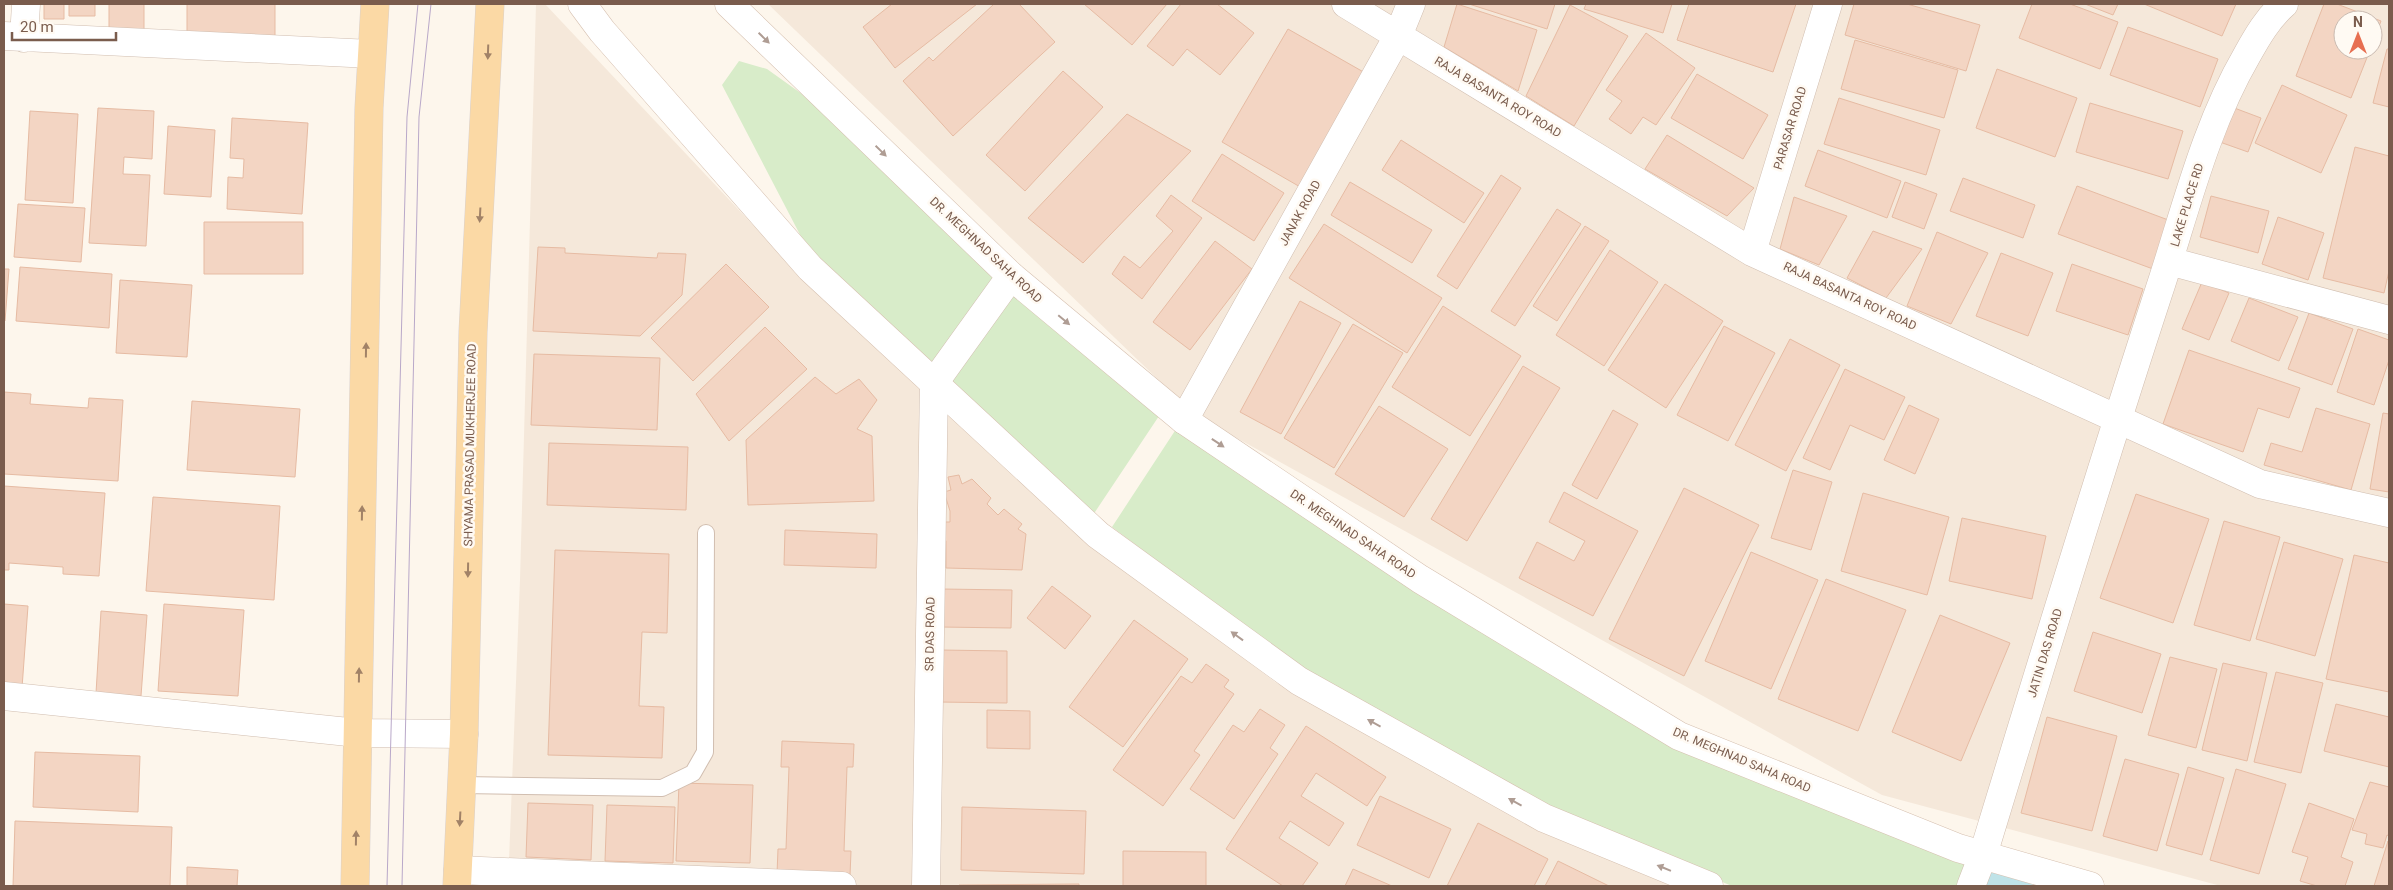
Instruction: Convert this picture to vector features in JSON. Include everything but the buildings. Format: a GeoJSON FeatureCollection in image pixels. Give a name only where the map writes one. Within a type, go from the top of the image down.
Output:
{"type":"FeatureCollection","features":[{"type":"Feature","properties":{"kind":"main road"},"geometry":{"type":"LineString","coordinates":[[355,886],[371,54],[375,4]]}},
{"type":"Feature","properties":{"kind":"main road","name":"SHYAMA PRASAD MUKHERJEE ROAD"},"geometry":{"type":"LineString","coordinates":[[457,878],[464,734],[473,332],[490,4]]}},
{"type":"Feature","properties":{"kind":"street"},"geometry":{"type":"LineString","coordinates":[[26,4],[14,37],[371,54]]}},
{"type":"Feature","properties":{"kind":"street"},"geometry":{"type":"LineString","coordinates":[[582,4],[602,31],[810,268],[1098,536],[1299,681],[1544,818],[1709,886]]}},
{"type":"Feature","properties":{"kind":"street","name":"DR. MEGHNAD SAHA ROAD"},"geometry":{"type":"LineString","coordinates":[[729,4],[1011,276],[1184,420],[1420,579],[1679,736],[1958,848],[2090,886]]}},
{"type":"Feature","properties":{"kind":"street","name":"RAJA BASANTA ROY ROAD"},"geometry":{"type":"LineString","coordinates":[[1346,4],[1752,252],[2260,484],[2389,513]]}},
{"type":"Feature","properties":{"kind":"street","name":"JANAK ROAD"},"geometry":{"type":"LineString","coordinates":[[1184,420],[1398,36],[1411,4]]}},
{"type":"Feature","properties":{"kind":"street","name":"PARASAR ROAD"},"geometry":{"type":"LineString","coordinates":[[1752,252],[1828,4]]}},
{"type":"Feature","properties":{"kind":"street","name":"LAKE PLACE RD"},"geometry":{"type":"LineString","coordinates":[[2117,419],[2208,136],[2229,85],[2276,10],[2284,4]]}},
{"type":"Feature","properties":{"kind":"street"},"geometry":{"type":"LineString","coordinates":[[2169,261],[2389,320]]}},
{"type":"Feature","properties":{"kind":"street"},"geometry":{"type":"LineString","coordinates":[[934,383],[1011,276]]}},
{"type":"Feature","properties":{"kind":"street","name":"SR DAS ROAD"},"geometry":{"type":"LineString","coordinates":[[926,886],[934,383]]}},
{"type":"Feature","properties":{"kind":"street","name":"JATIN DAS ROAD"},"geometry":{"type":"LineString","coordinates":[[1971,886],[1983,855],[2117,419]]}},
{"type":"Feature","properties":{"kind":"street"},"geometry":{"type":"LineString","coordinates":[[4,696],[358,733],[464,734]]}},
{"type":"Feature","properties":{"kind":"street"},"geometry":{"type":"LineString","coordinates":[[457,878],[842,886]]}},
{"type":"Feature","properties":{"kind":"lane"},"geometry":{"type":"LineString","coordinates":[[462,785],[662,788],[693,773],[705,752],[706,533]]}},
{"type":"Feature","properties":{"kind":"shaded area"},"geometry":{"type":"Polygon","coordinates":[[[536,4],[545,4],[798,273],[1079,534],[1275,682],[1528,821],[1680,886],[508,886],[520,580],[536,4]]]}},
{"type":"Feature","properties":{"kind":"shaded area"},"geometry":{"type":"Polygon","coordinates":[[[768,4],[2389,4],[2389,886],[2221,886],[1882,795],[1195,415],[768,4]]]}},
{"type":"Feature","properties":{"kind":"green space"},"geometry":{"type":"Polygon","coordinates":[[[739,61],[767,69],[855,132],[1165,407],[1093,515],[808,250],[722,85],[739,61]]]}},
{"type":"Feature","properties":{"kind":"green space"},"geometry":{"type":"Polygon","coordinates":[[[1182,420],[1669,739],[1971,861],[1962,886],[1732,886],[1545,809],[1304,672],[1112,527],[1182,420]]]}},
{"type":"Feature","properties":{"kind":"water"},"geometry":{"type":"Polygon","coordinates":[[[1987,868],[2052,886],[1980,886],[1987,868]]]}},
{"type":"Feature","properties":{"kind":"tram line"},"geometry":{"type":"LineString","coordinates":[[387,886],[407,117],[418,4]]}},
{"type":"Feature","properties":{"kind":"tram line"},"geometry":{"type":"LineString","coordinates":[[402,886],[419,117],[431,4]]}}]}
